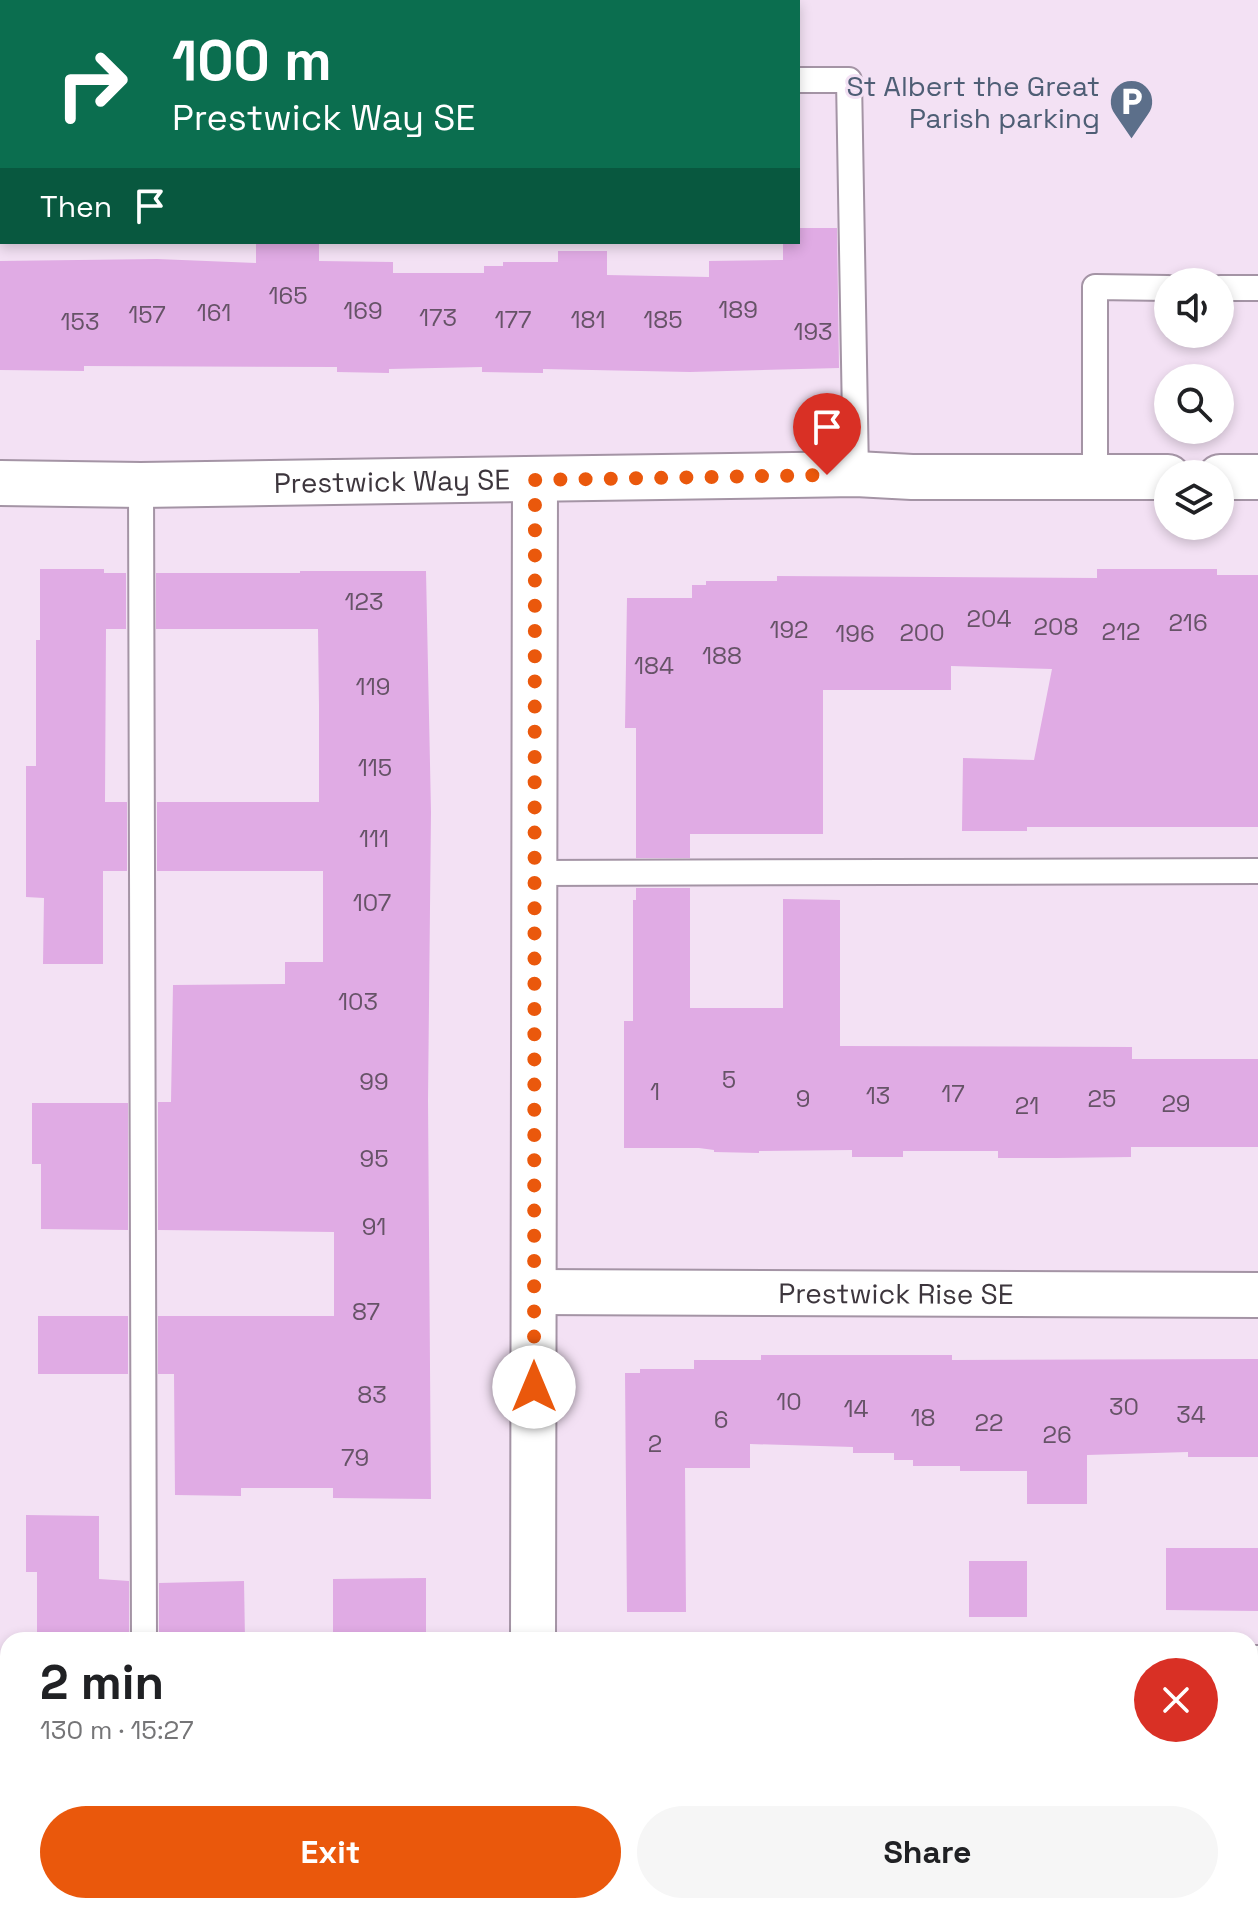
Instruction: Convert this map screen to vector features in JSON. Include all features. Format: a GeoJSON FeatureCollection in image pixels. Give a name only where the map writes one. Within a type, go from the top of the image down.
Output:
{"type":"FeatureCollection","features":[{"type":"Feature","properties":{"kind":"street","name":"Prestwick Way SE"},"geometry":{"type":"LineString","coordinates":[[0,483],[141,485],[856,474],[1154,477]]}},
{"type":"Feature","properties":{"kind":"street"},"geometry":{"type":"LineString","coordinates":[[1234,477],[1258,477]]}},
{"type":"Feature","properties":{"kind":"street"},"geometry":{"type":"LineString","coordinates":[[533,1632],[535,480]]}},
{"type":"Feature","properties":{"kind":"street","name":"Prestwick Rise SE"},"geometry":{"type":"LineString","coordinates":[[534,1292],[1258,1295]]}},
{"type":"Feature","properties":{"kind":"lane"},"geometry":{"type":"LineString","coordinates":[[800,80],[849,80],[856,474]]}},
{"type":"Feature","properties":{"kind":"lane"},"geometry":{"type":"LineString","coordinates":[[1095,477],[1095,287],[1154,288]]}},
{"type":"Feature","properties":{"kind":"lane"},"geometry":{"type":"LineString","coordinates":[[1234,288],[1258,288]]}},
{"type":"Feature","properties":{"kind":"lane"},"geometry":{"type":"LineString","coordinates":[[141,485],[144,1632]]}},
{"type":"Feature","properties":{"kind":"lane"},"geometry":{"type":"LineString","coordinates":[[535,873],[1258,871]]}},
{"type":"Feature","properties":{"kind":"building"},"geometry":{"type":"Polygon","coordinates":[[[800,228],[837,228],[839,368],[690,372],[543,369],[543,373],[482,372],[482,367],[389,369],[389,373],[337,372],[337,367],[84,366],[84,371],[0,370],[0,261],[157,259],[256,263],[256,244],[319,244],[319,261],[393,262],[393,273],[484,273],[484,266],[503,266],[503,262],[558,262],[558,251],[607,251],[607,275],[709,277],[709,261],[783,260],[783,244],[800,244],[800,228]]]}},
{"type":"Feature","properties":{"kind":"building"},"geometry":{"type":"Polygon","coordinates":[[[40,569],[104,569],[104,573],[126,573],[126,629],[106,629],[105,802],[127,802],[127,871],[103,871],[103,964],[43,964],[44,898],[26,897],[26,766],[36,766],[36,640],[40,640],[40,569]]]}},
{"type":"Feature","properties":{"kind":"building"},"geometry":{"type":"Polygon","coordinates":[[[1097,569],[1217,569],[1217,575],[1258,575],[1258,827],[1027,827],[1027,831],[962,831],[963,758],[1034,760],[1052,669],[951,666],[951,690],[823,690],[823,834],[690,834],[690,858],[636,858],[636,728],[625,728],[627,598],[692,598],[692,585],[706,585],[706,581],[777,581],[777,576],[1097,578],[1097,569]]]}},
{"type":"Feature","properties":{"kind":"building"},"geometry":{"type":"Polygon","coordinates":[[[426,571],[431,812],[428,1100],[431,1499],[333,1498],[333,1488],[241,1488],[241,1496],[175,1495],[174,1374],[158,1374],[158,1316],[334,1316],[334,1232],[158,1230],[158,1102],[171,1102],[173,985],[285,984],[285,962],[323,962],[323,871],[157,871],[157,802],[319,802],[319,706],[318,629],[156,629],[156,573],[426,571]]]}},
{"type":"Feature","properties":{"kind":"building"},"geometry":{"type":"Polygon","coordinates":[[[636,888],[690,888],[690,1008],[783,1008],[783,899],[840,900],[840,1046],[1132,1047],[1132,1059],[1258,1059],[1258,1147],[1131,1147],[1131,1157],[1057,1158],[998,1158],[998,1151],[903,1151],[903,1157],[852,1157],[852,1150],[759,1153],[714,1152],[699,1148],[624,1148],[624,1021],[633,1021],[633,900],[636,900],[636,888]]]}},
{"type":"Feature","properties":{"kind":"building"},"geometry":{"type":"Polygon","coordinates":[[[32,1103],[128,1103],[128,1230],[41,1229],[41,1164],[32,1164],[32,1103]]]}},
{"type":"Feature","properties":{"kind":"building"},"geometry":{"type":"Polygon","coordinates":[[[38,1316],[128,1316],[128,1374],[38,1374],[38,1316]]]}},
{"type":"Feature","properties":{"kind":"building"},"geometry":{"type":"Polygon","coordinates":[[[761,1355],[952,1355],[952,1360],[1258,1359],[1258,1457],[1188,1457],[1188,1452],[1087,1455],[1087,1504],[1027,1504],[1027,1471],[960,1471],[960,1466],[913,1466],[913,1460],[894,1460],[894,1453],[853,1453],[853,1447],[750,1444],[750,1468],[685,1468],[686,1612],[627,1612],[625,1373],[640,1373],[640,1369],[694,1369],[694,1360],[761,1360],[761,1355]]]}},
{"type":"Feature","properties":{"kind":"building"},"geometry":{"type":"Polygon","coordinates":[[[26,1515],[99,1516],[99,1579],[129,1581],[129,1632],[37,1632],[37,1572],[26,1572],[26,1515]]]}},
{"type":"Feature","properties":{"kind":"building"},"geometry":{"type":"Polygon","coordinates":[[[1166,1548],[1258,1548],[1258,1611],[1166,1610],[1166,1548]]]}},
{"type":"Feature","properties":{"kind":"building"},"geometry":{"type":"Polygon","coordinates":[[[969,1561],[1027,1561],[1027,1617],[969,1617],[969,1561]]]}},
{"type":"Feature","properties":{"kind":"building"},"geometry":{"type":"Polygon","coordinates":[[[426,1578],[426,1632],[333,1632],[333,1579],[426,1578]]]}},
{"type":"Feature","properties":{"kind":"building"},"geometry":{"type":"Polygon","coordinates":[[[244,1581],[245,1632],[159,1632],[159,1583],[244,1581]]]}},
{"type":"Feature","properties":{"kind":"place","name":"St Albert the Great Parish parking"},"geometry":{"type":"Point","coordinates":[1131,141]}},
{"type":"Feature","properties":{"kind":"route"},"geometry":{"type":"LineString","coordinates":[[534,1387],[535,480],[827,475]]}}]}
